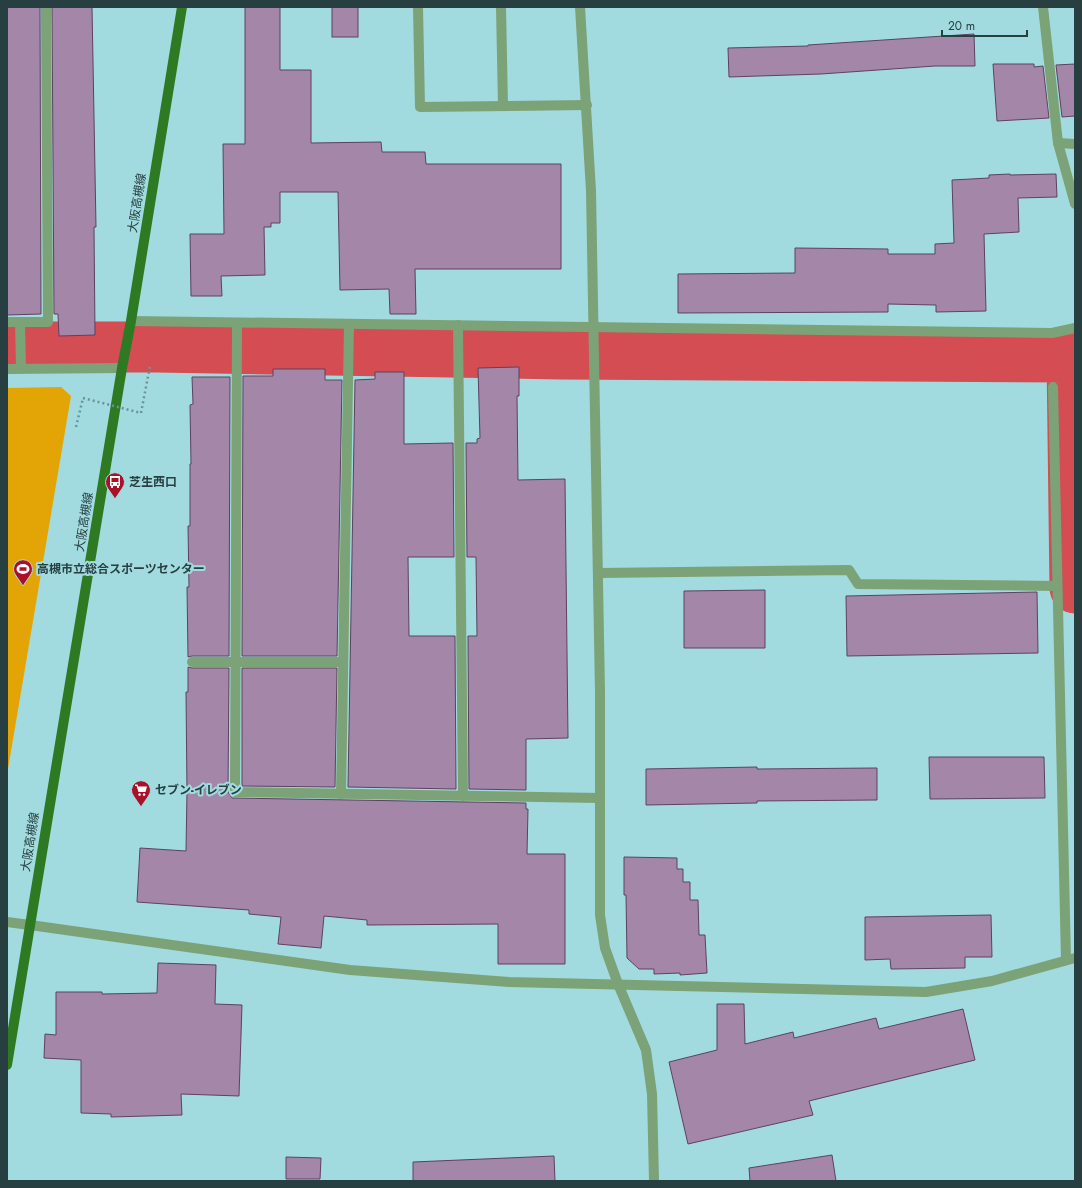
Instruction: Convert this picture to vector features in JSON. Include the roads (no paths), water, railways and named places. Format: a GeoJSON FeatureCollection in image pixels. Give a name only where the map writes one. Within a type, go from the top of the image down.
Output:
{"type":"FeatureCollection","features":[{"type":"Feature","properties":{"kind":"main road","name":"大阪高槻線"},"geometry":{"type":"LineString","coordinates":[[7,1065],[182,7]]}},
{"type":"Feature","properties":{"kind":"street"},"geometry":{"type":"LineString","coordinates":[[7,322],[48,322],[46,7]]}},
{"type":"Feature","properties":{"kind":"street"},"geometry":{"type":"LineString","coordinates":[[418,7],[420,107],[587,104]]}},
{"type":"Feature","properties":{"kind":"street"},"geometry":{"type":"LineString","coordinates":[[501,7],[503,106]]}},
{"type":"Feature","properties":{"kind":"street"},"geometry":{"type":"LineString","coordinates":[[580,7],[591,191],[594,327],[600,693],[600,915],[605,948],[618,984],[646,1050],[652,1094],[654,1181]]}},
{"type":"Feature","properties":{"kind":"street"},"geometry":{"type":"LineString","coordinates":[[1043,7],[1058,143],[1075,204]]}},
{"type":"Feature","properties":{"kind":"street"},"geometry":{"type":"LineString","coordinates":[[1058,143],[1075,144]]}},
{"type":"Feature","properties":{"kind":"street"},"geometry":{"type":"LineString","coordinates":[[131,321],[1052,332],[1075,328]]}},
{"type":"Feature","properties":{"kind":"street"},"geometry":{"type":"LineString","coordinates":[[20,322],[21,368]]}},
{"type":"Feature","properties":{"kind":"street"},"geometry":{"type":"LineString","coordinates":[[237,323],[234,792],[600,798]]}},
{"type":"Feature","properties":{"kind":"street"},"geometry":{"type":"LineString","coordinates":[[341,794],[349,324]]}},
{"type":"Feature","properties":{"kind":"street"},"geometry":{"type":"LineString","coordinates":[[458,325],[464,796]]}},
{"type":"Feature","properties":{"kind":"street"},"geometry":{"type":"LineString","coordinates":[[7,369],[122,368]]}},
{"type":"Feature","properties":{"kind":"street"},"geometry":{"type":"LineString","coordinates":[[7,922],[350,970],[509,982],[926,992],[992,981],[1071,959],[1057,586],[1053,387]]}},
{"type":"Feature","properties":{"kind":"street"},"geometry":{"type":"LineString","coordinates":[[598,573],[849,570],[858,584],[1057,586]]}},
{"type":"Feature","properties":{"kind":"street"},"geometry":{"type":"LineString","coordinates":[[192,662],[343,662]]}},
{"type":"Feature","properties":{"kind":"waterway"},"geometry":{"type":"LineString","coordinates":[[7,347],[157,347],[561,354],[1072,357],[1075,588]]}},
{"type":"Feature","properties":{"kind":"place","name":"芝生西口"},"geometry":{"type":"Point","coordinates":[115,499]}},
{"type":"Feature","properties":{"kind":"place","name":"高槻市立総合スポーツセンター"},"geometry":{"type":"Point","coordinates":[23,586]}},
{"type":"Feature","properties":{"kind":"place","name":"セブン-イレブン"},"geometry":{"type":"Point","coordinates":[141,807]}}]}
